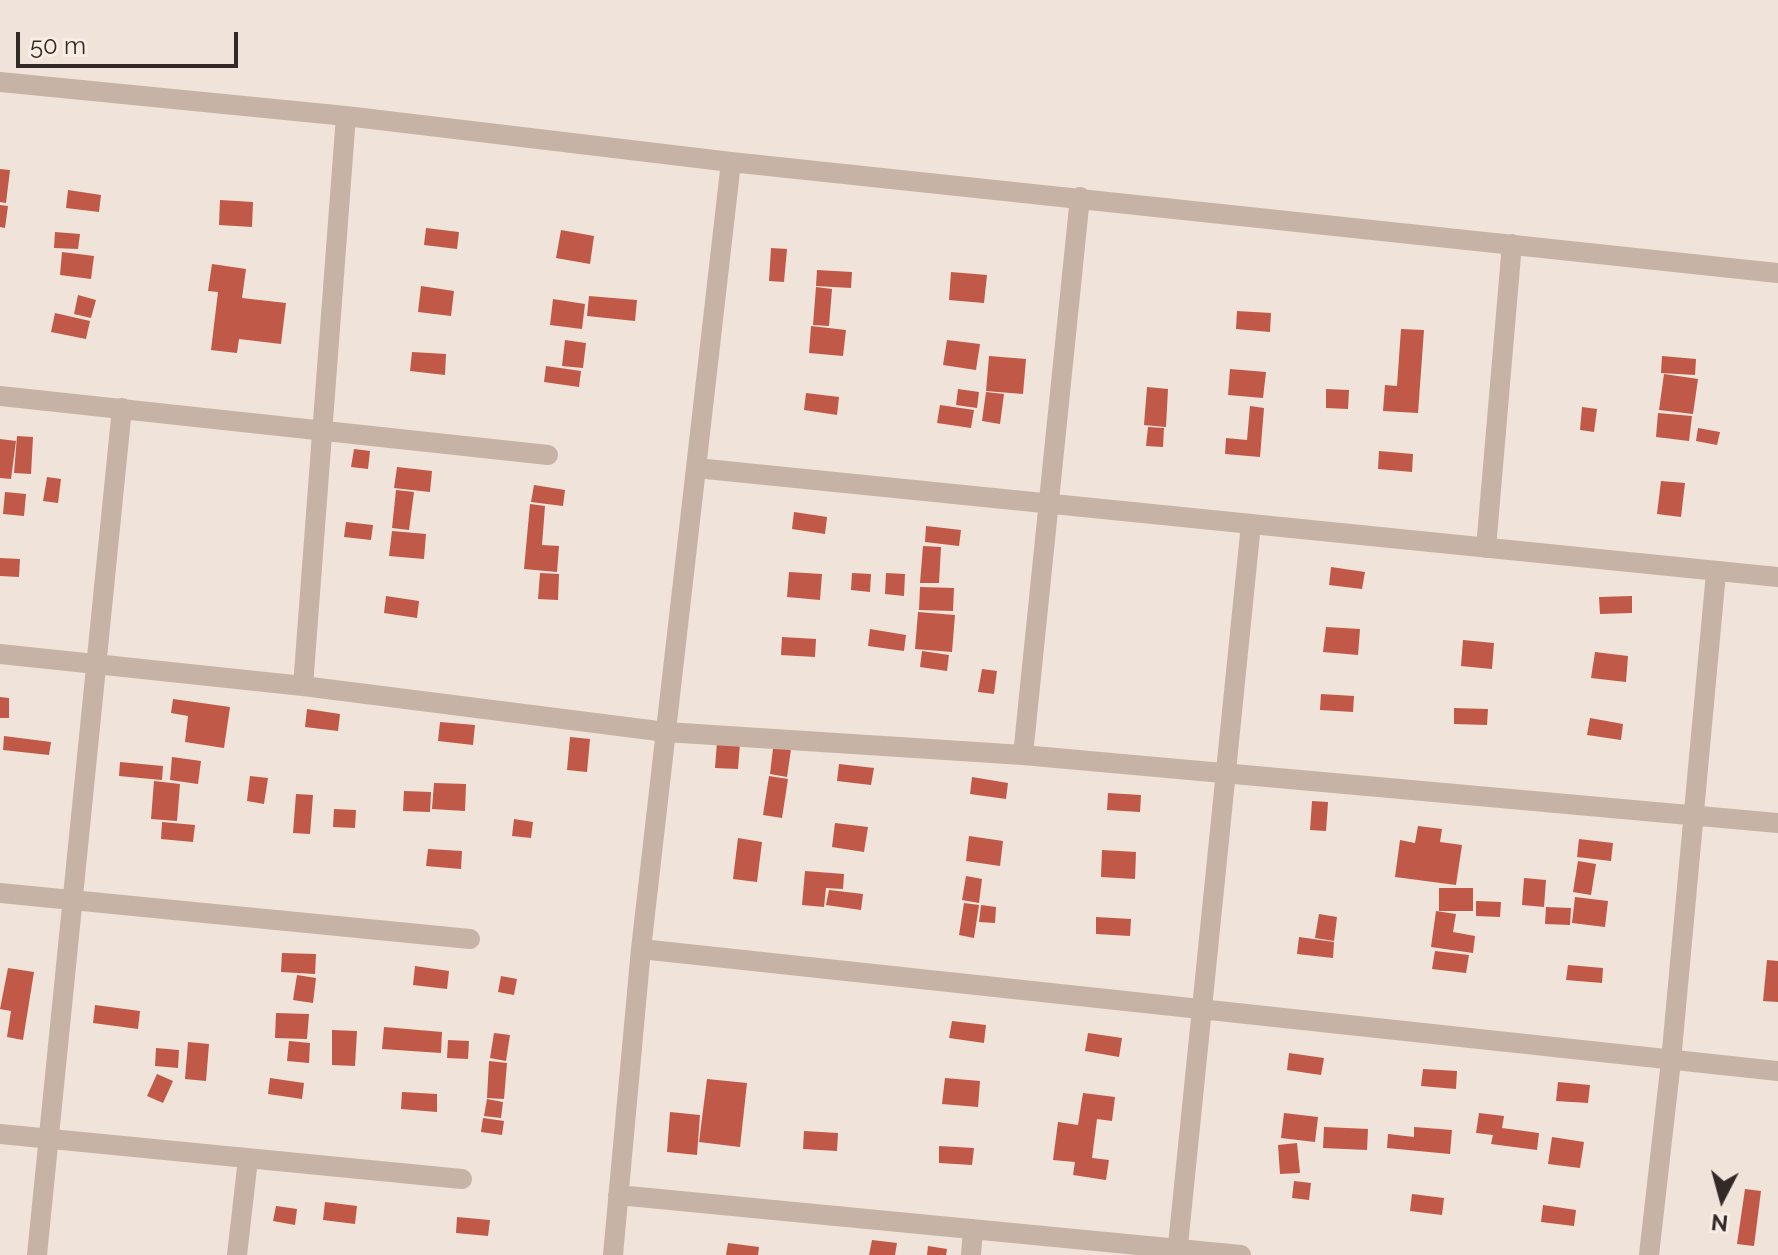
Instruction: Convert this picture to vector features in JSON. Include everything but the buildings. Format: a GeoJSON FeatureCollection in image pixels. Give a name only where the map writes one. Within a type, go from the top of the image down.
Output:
{"type":"FeatureCollection","features":[{"type":"Feature","properties":{"kind":"street"},"geometry":{"type":"LineString","coordinates":[[0,82],[346,116],[731,162],[1778,273]]}},
{"type":"Feature","properties":{"kind":"street"},"geometry":{"type":"LineString","coordinates":[[303,686],[346,116]]}},
{"type":"Feature","properties":{"kind":"street"},"geometry":{"type":"LineString","coordinates":[[613,1255],[641,949],[731,162]]}},
{"type":"Feature","properties":{"kind":"street"},"geometry":{"type":"LineString","coordinates":[[1023,755],[1080,197]]}},
{"type":"Feature","properties":{"kind":"street"},"geometry":{"type":"LineString","coordinates":[[1486,548],[1512,244]]}},
{"type":"Feature","properties":{"kind":"street"},"geometry":{"type":"LineString","coordinates":[[0,396],[548,455]]}},
{"type":"Feature","properties":{"kind":"street"},"geometry":{"type":"LineString","coordinates":[[37,1255],[122,408]]}},
{"type":"Feature","properties":{"kind":"street"},"geometry":{"type":"LineString","coordinates":[[696,468],[1778,577]]}},
{"type":"Feature","properties":{"kind":"street"},"geometry":{"type":"LineString","coordinates":[[1177,1252],[1199,1008],[1251,524]]}},
{"type":"Feature","properties":{"kind":"street"},"geometry":{"type":"LineString","coordinates":[[1649,1255],[1671,1061],[1716,573]]}},
{"type":"Feature","properties":{"kind":"street"},"geometry":{"type":"LineString","coordinates":[[0,654],[303,686],[666,732],[1023,755],[1778,823]]}},
{"type":"Feature","properties":{"kind":"street"},"geometry":{"type":"LineString","coordinates":[[0,893],[470,939]]}},
{"type":"Feature","properties":{"kind":"street"},"geometry":{"type":"LineString","coordinates":[[641,949],[1778,1071]]}},
{"type":"Feature","properties":{"kind":"street"},"geometry":{"type":"LineString","coordinates":[[0,1134],[462,1179]]}},
{"type":"Feature","properties":{"kind":"street"},"geometry":{"type":"LineString","coordinates":[[237,1255],[248,1159]]}},
{"type":"Feature","properties":{"kind":"street"},"geometry":{"type":"LineString","coordinates":[[618,1195],[1177,1252],[1241,1255]]}},
{"type":"Feature","properties":{"kind":"street"},"geometry":{"type":"LineString","coordinates":[[971,1255],[973,1229]]}}]}
